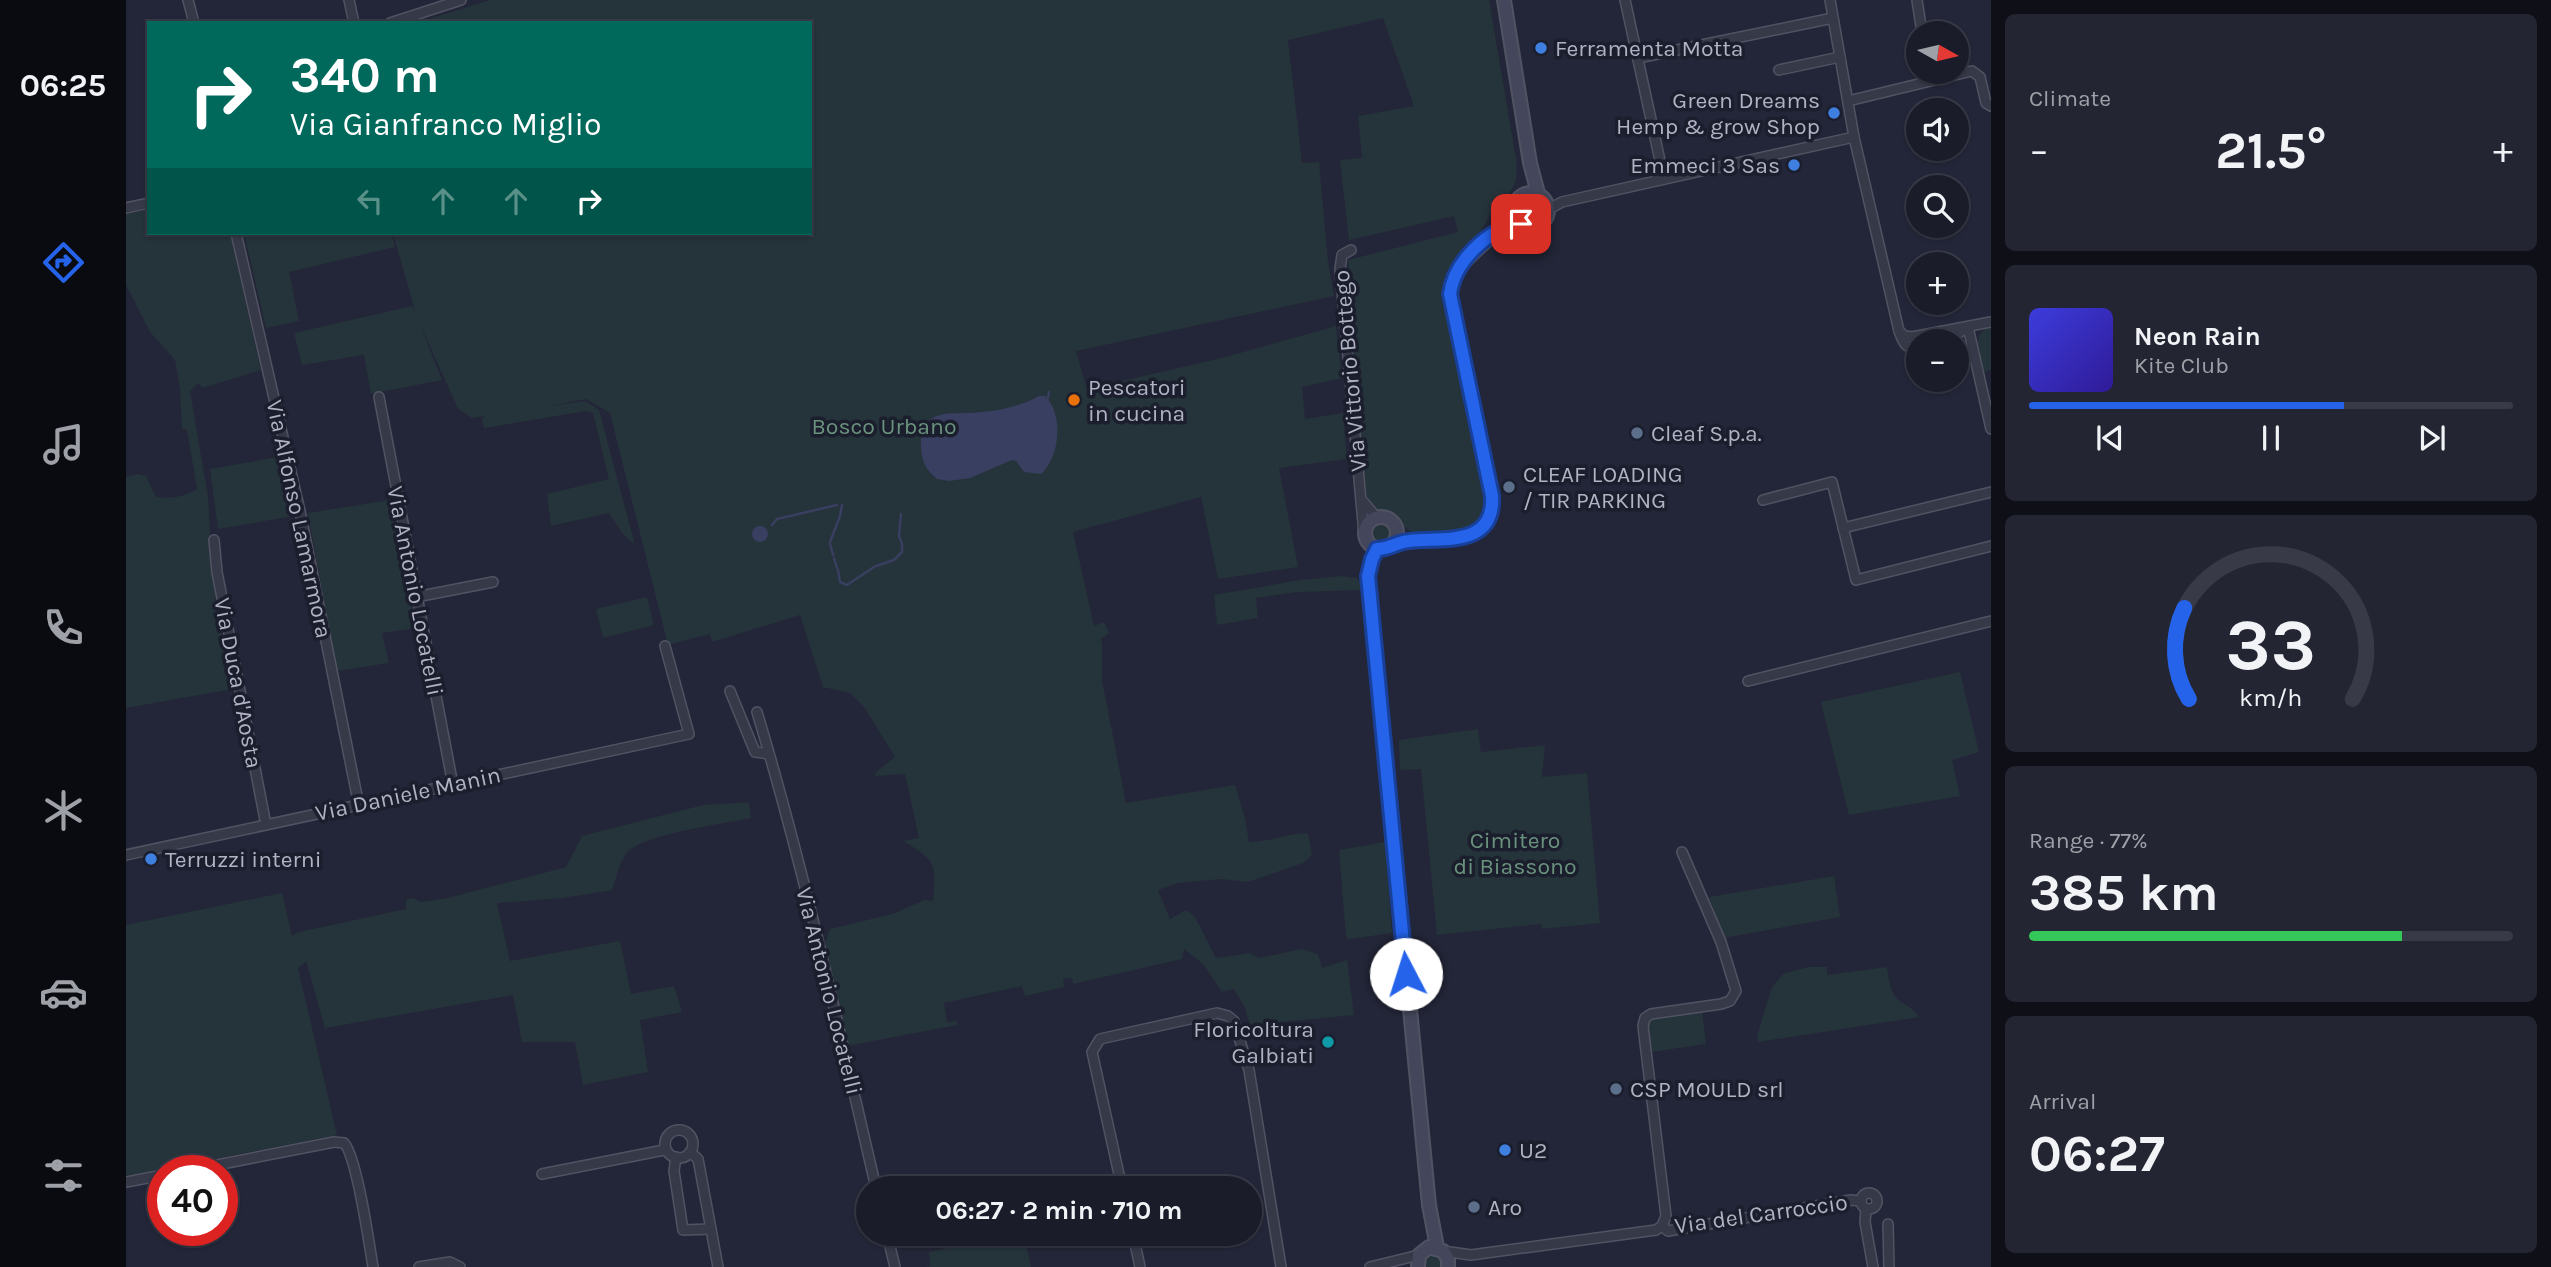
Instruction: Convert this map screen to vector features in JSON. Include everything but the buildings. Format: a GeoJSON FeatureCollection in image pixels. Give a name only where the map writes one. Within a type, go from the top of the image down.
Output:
{"type":"FeatureCollection","features":[{"type":"Feature","properties":{"kind":"street"},"geometry":{"type":"LineString","coordinates":[[188,0],[193,21]]}},
{"type":"Feature","properties":{"kind":"street"},"geometry":{"type":"LineString","coordinates":[[349,0],[354,21]]}},
{"type":"Feature","properties":{"kind":"street"},"geometry":{"type":"LineString","coordinates":[[396,21],[461,0]]}},
{"type":"Feature","properties":{"kind":"street"},"geometry":{"type":"LineString","coordinates":[[1494,234],[1510,225],[1540,225],[1547,217],[1549,209],[1545,199],[1538,193],[1530,163],[1504,0]]}},
{"type":"Feature","properties":{"kind":"street"},"geometry":{"type":"LineString","coordinates":[[1625,0],[1664,180]]}},
{"type":"Feature","properties":{"kind":"street"},"geometry":{"type":"LineString","coordinates":[[1830,0],[1854,137],[1899,331],[1906,346]]}},
{"type":"Feature","properties":{"kind":"street"},"geometry":{"type":"LineString","coordinates":[[1917,0],[1920,21]]}},
{"type":"Feature","properties":{"kind":"street"},"geometry":{"type":"LineString","coordinates":[[1638,58],[1833,18]]}},
{"type":"Feature","properties":{"kind":"street"},"geometry":{"type":"LineString","coordinates":[[1779,70],[1840,57]]}},
{"type":"Feature","properties":{"kind":"street"},"geometry":{"type":"LineString","coordinates":[[1969,71],[1980,77],[1986,103],[1991,106]]}},
{"type":"Feature","properties":{"kind":"street"},"geometry":{"type":"LineString","coordinates":[[1848,101],[1906,83]]}},
{"type":"Feature","properties":{"kind":"street"},"geometry":{"type":"LineString","coordinates":[[1549,209],[1562,202],[1854,137]]}},
{"type":"Feature","properties":{"kind":"street"},"geometry":{"type":"LineString","coordinates":[[1521,224],[1517,204],[1530,163]]}},
{"type":"Feature","properties":{"kind":"street"},"geometry":{"type":"LineString","coordinates":[[1365,537],[1371,547],[1377,549],[1422,540],[1447,540],[1471,535],[1482,527],[1491,512],[1492,496],[1450,294],[1454,277],[1463,261],[1494,234],[1527,193],[1538,193]]}},
{"type":"Feature","properties":{"kind":"street"},"geometry":{"type":"LineString","coordinates":[[126,208],[147,203]]}},
{"type":"Feature","properties":{"kind":"street","name":"Via Alfonso Lamarmora"},"geometry":{"type":"LineString","coordinates":[[236,235],[300,511],[359,806]]}},
{"type":"Feature","properties":{"kind":"street","name":"Via Vittorio Bottego"},"geometry":{"type":"LineString","coordinates":[[1351,250],[1342,255],[1340,270],[1365,537]]}},
{"type":"Feature","properties":{"kind":"street"},"geometry":{"type":"LineString","coordinates":[[1899,331],[1912,337],[1991,322]]}},
{"type":"Feature","properties":{"kind":"street"},"geometry":{"type":"LineString","coordinates":[[1968,327],[1991,429]]}},
{"type":"Feature","properties":{"kind":"street","name":"Via Antonio Locatelli"},"geometry":{"type":"LineString","coordinates":[[379,397],[453,785]]}},
{"type":"Feature","properties":{"kind":"street"},"geometry":{"type":"LineString","coordinates":[[1763,500],[1832,482],[1856,580],[1991,545]]}},
{"type":"Feature","properties":{"kind":"street"},"geometry":{"type":"LineString","coordinates":[[1843,528],[1991,492]]}},
{"type":"Feature","properties":{"kind":"street","name":"Via Vittorio Bottego"},"geometry":{"type":"LineString","coordinates":[[1360,498],[1376,517]]}},
{"type":"Feature","properties":{"kind":"street"},"geometry":{"type":"LineString","coordinates":[[1422,540],[1397,530],[1389,519],[1376,517],[1366,525],[1365,537],[1429,1205],[1440,1249],[1448,1259],[1449,1267],[1471,1255]]}},
{"type":"Feature","properties":{"kind":"street"},"geometry":{"type":"LineString","coordinates":[[1394,544],[1397,530]]}},
{"type":"Feature","properties":{"kind":"street","name":"Via Duca d'Aosta"},"geometry":{"type":"LineString","coordinates":[[214,540],[217,572],[266,825]]}},
{"type":"Feature","properties":{"kind":"street"},"geometry":{"type":"LineString","coordinates":[[1369,571],[1377,549]]}},
{"type":"Feature","properties":{"kind":"street"},"geometry":{"type":"LineString","coordinates":[[416,597],[493,582]]}},
{"type":"Feature","properties":{"kind":"street"},"geometry":{"type":"LineString","coordinates":[[1748,681],[1991,621]]}},
{"type":"Feature","properties":{"kind":"street","name":"Via Daniele Manin"},"geometry":{"type":"LineString","coordinates":[[126,855],[689,734],[665,646]]}},
{"type":"Feature","properties":{"kind":"street"},"geometry":{"type":"LineString","coordinates":[[730,691],[755,752],[769,754]]}},
{"type":"Feature","properties":{"kind":"street","name":"Via Antonio Locatelli"},"geometry":{"type":"LineString","coordinates":[[757,712],[823,958],[873,1176]]}},
{"type":"Feature","properties":{"kind":"street"},"geometry":{"type":"LineString","coordinates":[[1662,1226],[1666,1216],[1643,1026],[1645,1018],[1651,1014],[1721,1004],[1730,1001],[1735,990],[1721,942],[1682,852]]}},
{"type":"Feature","properties":{"kind":"street"},"geometry":{"type":"LineString","coordinates":[[1119,1176],[1092,1052],[1093,1046],[1100,1039],[1217,1013],[1228,1016],[1234,1021],[1250,1070],[1281,1267]]}},
{"type":"Feature","properties":{"kind":"street"},"geometry":{"type":"LineString","coordinates":[[676,1129],[685,1132],[693,1144],[684,1157],[670,1157],[664,1150],[666,1139],[676,1129]]}},
{"type":"Feature","properties":{"kind":"street"},"geometry":{"type":"LineString","coordinates":[[238,1161],[334,1142],[344,1143],[349,1148],[354,1166],[373,1267]]}},
{"type":"Feature","properties":{"kind":"street"},"geometry":{"type":"LineString","coordinates":[[542,1174],[664,1150]]}},
{"type":"Feature","properties":{"kind":"street"},"geometry":{"type":"LineString","coordinates":[[690,1152],[698,1159],[718,1267]]}},
{"type":"Feature","properties":{"kind":"street"},"geometry":{"type":"LineString","coordinates":[[676,1157],[674,1171],[683,1230],[711,1229]]}},
{"type":"Feature","properties":{"kind":"street"},"geometry":{"type":"LineString","coordinates":[[126,1182],[147,1178]]}},
{"type":"Feature","properties":{"kind":"street","name":"Via del Carroccio"},"geometry":{"type":"LineString","coordinates":[[1471,1255],[1656,1230],[1662,1226],[1668,1231],[1851,1200],[1863,1205],[1873,1267]]}},
{"type":"Feature","properties":{"kind":"street"},"geometry":{"type":"LineString","coordinates":[[1420,1258],[1429,1205]]}},
{"type":"Feature","properties":{"kind":"street"},"geometry":{"type":"LineString","coordinates":[[1888,1224],[1889,1267]]}},
{"type":"Feature","properties":{"kind":"street"},"geometry":{"type":"LineString","coordinates":[[890,1246],[895,1267]]}},
{"type":"Feature","properties":{"kind":"street"},"geometry":{"type":"LineString","coordinates":[[1136,1246],[1140,1267]]}},
{"type":"Feature","properties":{"kind":"street"},"geometry":{"type":"LineString","coordinates":[[1370,1267],[1420,1258],[1440,1249],[1471,1255]]}},
{"type":"Feature","properties":{"kind":"street"},"geometry":{"type":"LineString","coordinates":[[419,1267],[450,1262],[460,1267]]}},
{"type":"Feature","properties":{"kind":"street"},"geometry":{"type":"LineString","coordinates":[[1375,1266],[1382,1267]]}},
{"type":"Feature","properties":{"kind":"green space","name":"Bosco Urbano"},"geometry":{"type":"Polygon","coordinates":[[[490,0],[1489,0],[1517,165],[1516,179],[1509,193],[1494,209],[1452,268],[1444,302],[1485,495],[1481,514],[1472,525],[1450,532],[1416,534],[1407,530],[1392,516],[1375,511],[1363,487],[1348,260],[1458,232],[1454,216],[1349,240],[1340,160],[1362,158],[1358,116],[1414,106],[1383,18],[1288,40],[1302,163],[1319,162],[1328,262],[1334,296],[1076,351],[1087,389],[1222,358],[1336,326],[1342,378],[1302,387],[1305,419],[1343,413],[1347,459],[1279,468],[1298,567],[1218,579],[1201,497],[1073,532],[1094,626],[1104,622],[1109,633],[1100,640],[1102,680],[1126,803],[1235,785],[1249,842],[1308,833],[1312,855],[1303,863],[1248,882],[1221,879],[1178,883],[1158,890],[1170,919],[1186,910],[1195,917],[1216,958],[1250,953],[1259,958],[1302,949],[1318,954],[1322,968],[1347,960],[1354,1015],[1250,1025],[1245,1008],[1234,989],[1222,992],[1203,964],[1184,949],[1182,959],[1073,984],[1072,978],[1063,979],[1064,987],[1025,996],[1022,986],[944,1003],[947,1022],[957,1021],[957,1025],[847,1046],[824,947],[830,929],[892,914],[925,900],[933,901],[934,870],[928,858],[903,841],[919,838],[905,774],[875,776],[876,772],[895,757],[864,707],[850,693],[823,687],[800,615],[712,642],[710,634],[668,645],[610,413],[586,399],[549,406],[585,401],[599,410],[635,545],[623,534],[609,513],[551,526],[547,494],[609,479],[593,413],[586,411],[484,428],[484,416],[472,418],[458,409],[419,322],[442,380],[371,394],[364,355],[302,365],[294,333],[412,306],[415,311],[394,235],[812,235],[812,21],[422,21],[490,0]]]}},
{"type":"Feature","properties":{"kind":"green space"},"geometry":{"type":"Polygon","coordinates":[[[1533,198],[1541,201],[1544,209],[1541,217],[1533,220],[1525,217],[1522,209],[1525,201],[1533,198]]]}},
{"type":"Feature","properties":{"kind":"green space"},"geometry":{"type":"Polygon","coordinates":[[[147,210],[147,235],[230,235],[261,370],[203,388],[198,383],[190,391],[208,497],[217,610],[232,689],[126,708],[126,477],[137,474],[146,476],[156,497],[177,497],[197,489],[187,430],[182,429],[175,360],[150,332],[126,285],[126,214],[147,210]]]}},
{"type":"Feature","properties":{"kind":"green space"},"geometry":{"type":"Polygon","coordinates":[[[244,235],[392,235],[395,247],[289,272],[299,321],[266,328],[244,235]]]}},
{"type":"Feature","properties":{"kind":"green space"},"geometry":{"type":"Polygon","coordinates":[[[1991,327],[1991,370],[1984,372],[1978,339],[1984,330],[1991,327]]]}},
{"type":"Feature","properties":{"kind":"green space"},"geometry":{"type":"Polygon","coordinates":[[[278,457],[294,516],[218,529],[210,469],[278,457]]]}},
{"type":"Feature","properties":{"kind":"green space"},"geometry":{"type":"Polygon","coordinates":[[[390,500],[416,628],[382,633],[389,663],[337,671],[308,513],[390,500]]]}},
{"type":"Feature","properties":{"kind":"green space"},"geometry":{"type":"Polygon","coordinates":[[[1381,522],[1389,525],[1392,533],[1389,541],[1381,544],[1373,541],[1370,533],[1373,525],[1381,522]]]}},
{"type":"Feature","properties":{"kind":"green space"},"geometry":{"type":"Polygon","coordinates":[[[1341,576],[1357,578],[1365,590],[1297,592],[1256,598],[1258,618],[1217,625],[1214,595],[1300,580],[1341,576]]]}},
{"type":"Feature","properties":{"kind":"green space"},"geometry":{"type":"Polygon","coordinates":[[[647,597],[654,625],[603,638],[596,609],[647,597]]]}},
{"type":"Feature","properties":{"kind":"green space"},"geometry":{"type":"Polygon","coordinates":[[[1960,672],[1979,752],[1952,760],[1960,796],[1849,815],[1821,702],[1960,672]]]}},
{"type":"Feature","properties":{"kind":"green space","name":"Cimitero di Biassono"},"geometry":{"type":"Polygon","coordinates":[[[1478,729],[1481,752],[1545,745],[1542,777],[1587,773],[1600,923],[1542,929],[1541,924],[1437,935],[1421,769],[1400,770],[1399,740],[1478,729]]]}},
{"type":"Feature","properties":{"kind":"green space"},"geometry":{"type":"Polygon","coordinates":[[[749,802],[751,818],[665,835],[634,847],[626,854],[612,890],[563,898],[497,903],[510,961],[620,941],[631,994],[674,986],[682,1012],[640,1020],[648,1072],[583,1085],[575,1042],[522,1042],[513,995],[325,1028],[306,961],[298,968],[337,1135],[234,1155],[147,1155],[147,1172],[126,1176],[126,925],[282,893],[292,936],[299,932],[406,909],[406,900],[413,898],[421,902],[448,898],[566,867],[582,836],[703,805],[749,802]]]}},
{"type":"Feature","properties":{"kind":"green space"},"geometry":{"type":"Polygon","coordinates":[[[1385,842],[1392,933],[1350,939],[1346,937],[1339,850],[1385,842]]]}},
{"type":"Feature","properties":{"kind":"green space"},"geometry":{"type":"Polygon","coordinates":[[[1834,876],[1840,917],[1724,938],[1709,897],[1834,876]]]}},
{"type":"Feature","properties":{"kind":"green space"},"geometry":{"type":"Polygon","coordinates":[[[1808,967],[1827,967],[1827,975],[1887,967],[1894,995],[1919,1017],[1758,1042],[1757,1036],[1772,987],[1783,974],[1808,967]]]}},
{"type":"Feature","properties":{"kind":"green space"},"geometry":{"type":"Polygon","coordinates":[[[1702,1011],[1706,1044],[1651,1052],[1648,1022],[1652,1018],[1702,1011]]]}},
{"type":"Feature","properties":{"kind":"green space"},"geometry":{"type":"Polygon","coordinates":[[[957,1246],[1026,1246],[1031,1267],[926,1267],[930,1266],[929,1252],[957,1246]]]}},
{"type":"Feature","properties":{"kind":"green space"},"geometry":{"type":"Polygon","coordinates":[[[1427,1252],[1442,1257],[1443,1267],[1421,1267],[1423,1255],[1427,1252]]]}},
{"type":"Feature","properties":{"kind":"water"},"geometry":{"type":"Polygon","coordinates":[[[1045,396],[1051,404],[1057,424],[1056,447],[1041,474],[1024,472],[1016,461],[1012,460],[970,478],[949,481],[937,479],[927,469],[921,451],[922,433],[933,418],[951,413],[1004,409],[1045,396]]]}},
{"type":"Feature","properties":{"kind":"water"},"geometry":{"type":"Polygon","coordinates":[[[757,526],[763,526],[768,534],[766,540],[757,542],[752,537],[752,531],[757,526]]]}},
{"type":"Feature","properties":{"kind":"waterway"},"geometry":{"type":"LineString","coordinates":[[1048,398],[1049,392]]}},
{"type":"Feature","properties":{"kind":"waterway"},"geometry":{"type":"LineString","coordinates":[[772,525],[777,519],[837,505]]}},
{"type":"Feature","properties":{"kind":"waterway"},"geometry":{"type":"LineString","coordinates":[[830,542],[842,505]]}},
{"type":"Feature","properties":{"kind":"waterway"},"geometry":{"type":"LineString","coordinates":[[876,566],[894,560],[902,552],[899,536],[901,514]]}},
{"type":"Feature","properties":{"kind":"waterway"},"geometry":{"type":"LineString","coordinates":[[830,544],[833,555]]}},
{"type":"Feature","properties":{"kind":"waterway"},"geometry":{"type":"LineString","coordinates":[[834,558],[837,568]]}},
{"type":"Feature","properties":{"kind":"waterway"},"geometry":{"type":"LineString","coordinates":[[838,570],[840,582],[847,585],[874,567]]}},
{"type":"Feature","properties":{"kind":"place","name":"Ferramenta Motta"},"geometry":{"type":"Point","coordinates":[1541,48]}},
{"type":"Feature","properties":{"kind":"place","name":"Green Dreams Hemp & grow Shop"},"geometry":{"type":"Point","coordinates":[1834,113]}},
{"type":"Feature","properties":{"kind":"place","name":"Emmeci 3 Sas"},"geometry":{"type":"Point","coordinates":[1794,165]}},
{"type":"Feature","properties":{"kind":"place","name":"Pescatori in cucina"},"geometry":{"type":"Point","coordinates":[1074,400]}},
{"type":"Feature","properties":{"kind":"place","name":"Cleaf S.p.a."},"geometry":{"type":"Point","coordinates":[1637,433]}},
{"type":"Feature","properties":{"kind":"place","name":"CLEAF LOADING / TIR PARKING"},"geometry":{"type":"Point","coordinates":[1509,487]}},
{"type":"Feature","properties":{"kind":"place","name":"Terruzzi interni"},"geometry":{"type":"Point","coordinates":[151,859]}},
{"type":"Feature","properties":{"kind":"place","name":"Floricoltura Galbiati"},"geometry":{"type":"Point","coordinates":[1328,1042]}},
{"type":"Feature","properties":{"kind":"place","name":"CSP MOULD srl"},"geometry":{"type":"Point","coordinates":[1616,1089]}},
{"type":"Feature","properties":{"kind":"place","name":"U2"},"geometry":{"type":"Point","coordinates":[1505,1150]}},
{"type":"Feature","properties":{"kind":"place","name":"Aro"},"geometry":{"type":"Point","coordinates":[1474,1207]}},
{"type":"Feature","properties":{"kind":"route"},"geometry":{"type":"LineString","coordinates":[[1406,974],[1368,576],[1377,549],[1385,549],[1406,541],[1466,537],[1476,533],[1490,517],[1492,496],[1450,294],[1455,273],[1469,255],[1494,234],[1510,225],[1521,224]]}}]}
